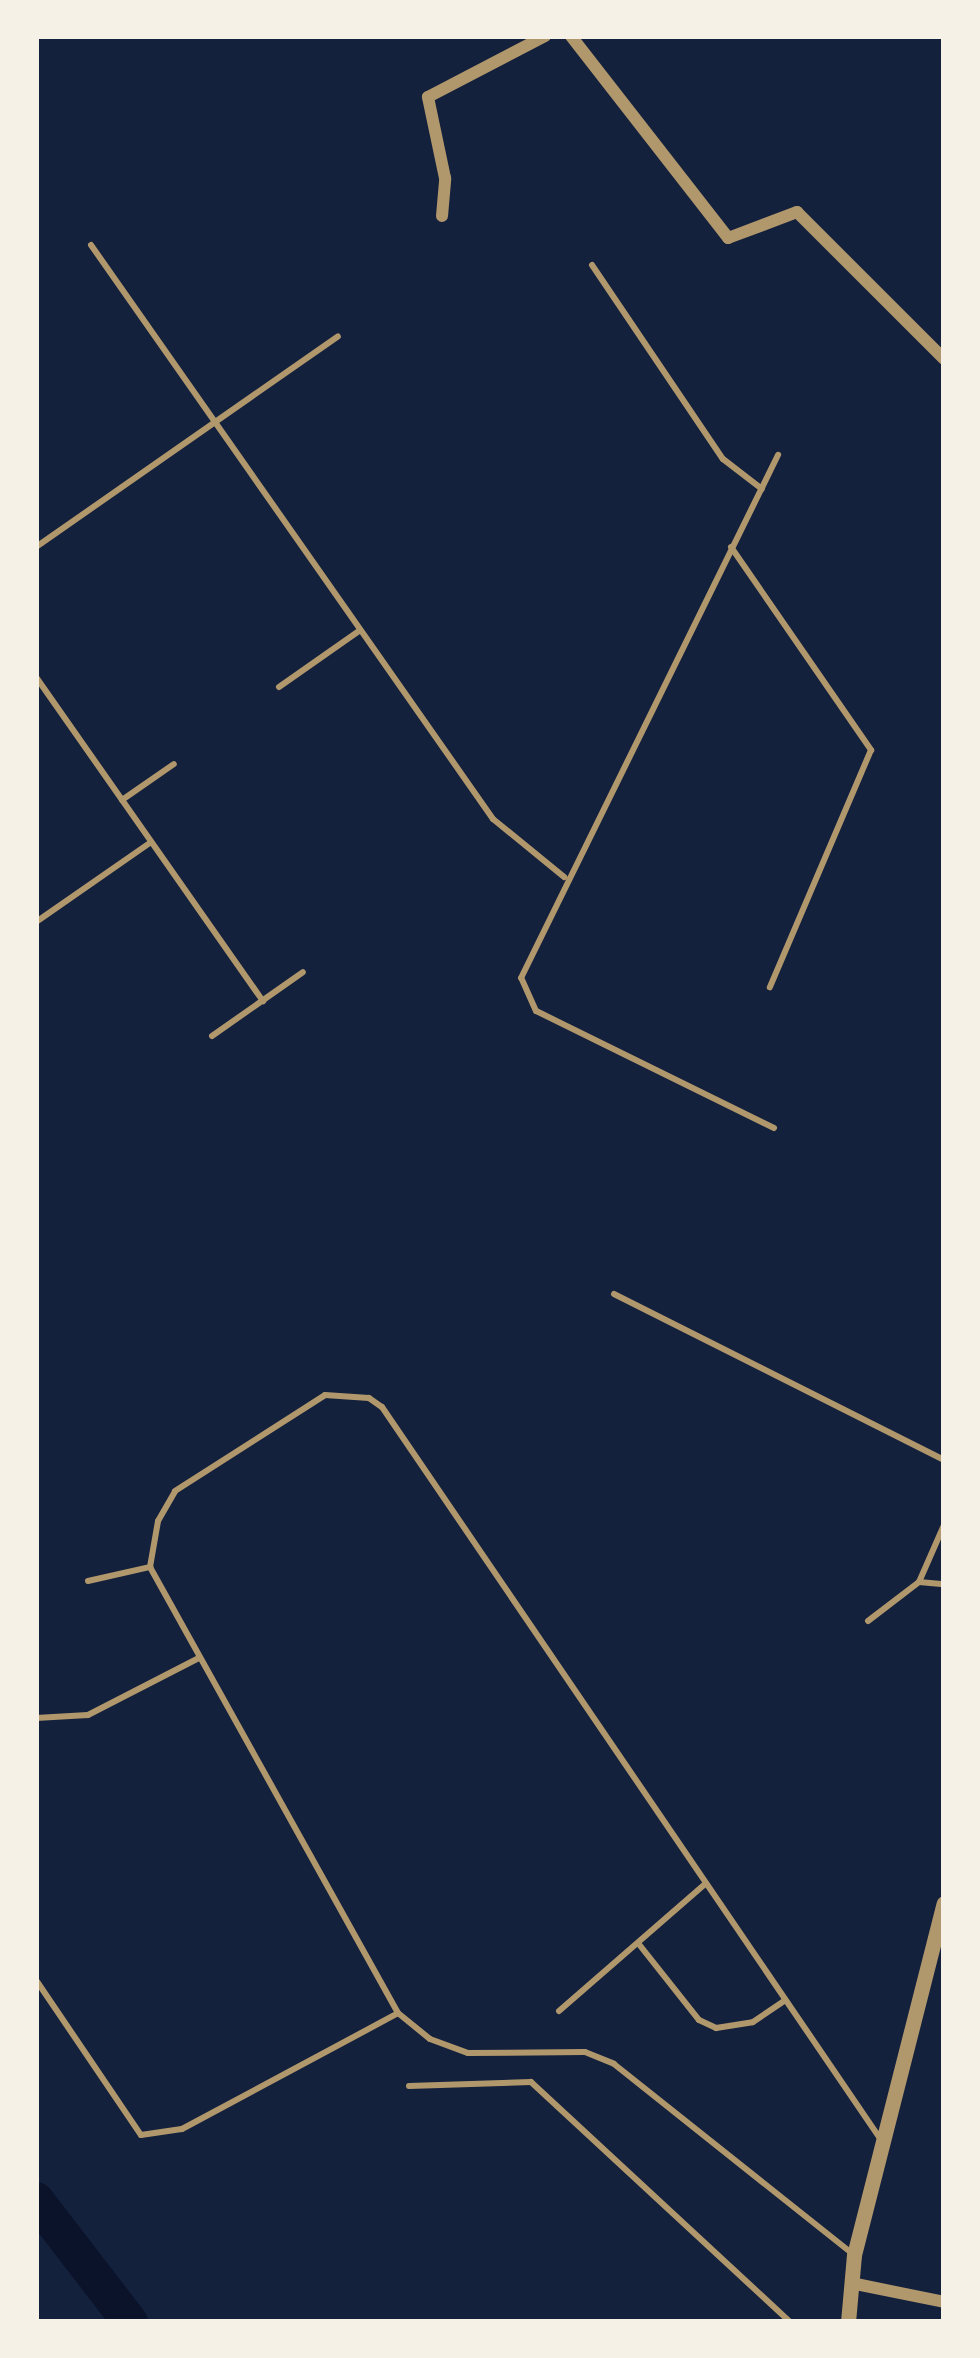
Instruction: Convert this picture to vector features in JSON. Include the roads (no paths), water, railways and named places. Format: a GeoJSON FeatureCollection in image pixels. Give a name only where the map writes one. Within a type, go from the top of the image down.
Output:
{"type":"FeatureCollection","features":[{"type":"Feature","properties":{"kind":"street"},"geometry":{"type":"LineString","coordinates":[[442,216],[445,178],[428,98],[545,36]]}},
{"type":"Feature","properties":{"kind":"street"},"geometry":{"type":"LineString","coordinates":[[571,36],[728,238],[797,212],[944,358]]}},
{"type":"Feature","properties":{"kind":"street"},"geometry":{"type":"LineString","coordinates":[[848,2322],[854,2254],[887,2147],[944,1903]]}},
{"type":"Feature","properties":{"kind":"street"},"geometry":{"type":"LineString","coordinates":[[851,2283],[944,2302]]}},
{"type":"Feature","properties":{"kind":"lane"},"geometry":{"type":"LineString","coordinates":[[92,245],[494,819],[564,877]]}},
{"type":"Feature","properties":{"kind":"lane"},"geometry":{"type":"LineString","coordinates":[[592,265],[723,459],[762,489]]}},
{"type":"Feature","properties":{"kind":"lane"},"geometry":{"type":"LineString","coordinates":[[36,547],[338,336]]}},
{"type":"Feature","properties":{"kind":"lane"},"geometry":{"type":"LineString","coordinates":[[774,1128],[529,1002],[522,965],[778,455]]}},
{"type":"Feature","properties":{"kind":"lane"},"geometry":{"type":"LineString","coordinates":[[36,527],[45,541]]}},
{"type":"Feature","properties":{"kind":"lane"},"geometry":{"type":"LineString","coordinates":[[731,548],[871,750],[770,988]]}},
{"type":"Feature","properties":{"kind":"lane"},"geometry":{"type":"LineString","coordinates":[[279,688],[361,630]]}},
{"type":"Feature","properties":{"kind":"lane"},"geometry":{"type":"LineString","coordinates":[[36,677],[262,1000]]}},
{"type":"Feature","properties":{"kind":"lane"},"geometry":{"type":"LineString","coordinates":[[122,800],[174,764]]}},
{"type":"Feature","properties":{"kind":"lane"},"geometry":{"type":"LineString","coordinates":[[36,922],[151,842]]}},
{"type":"Feature","properties":{"kind":"lane"},"geometry":{"type":"LineString","coordinates":[[212,1036],[303,972]]}},
{"type":"Feature","properties":{"kind":"lane"},"geometry":{"type":"LineString","coordinates":[[614,1294],[944,1460]]}},
{"type":"Feature","properties":{"kind":"lane"},"geometry":{"type":"LineString","coordinates":[[854,2254],[614,2064],[585,2052],[468,2054],[430,2039],[398,2013],[197,1659],[150,1567],[158,1521],[175,1491],[325,1395],[369,1398],[887,2147]]}},
{"type":"Feature","properties":{"kind":"lane"},"geometry":{"type":"LineString","coordinates":[[868,1621],[919,1582],[944,1525]]}},
{"type":"Feature","properties":{"kind":"lane"},"geometry":{"type":"LineString","coordinates":[[88,1581],[150,1567]]}},
{"type":"Feature","properties":{"kind":"lane"},"geometry":{"type":"LineString","coordinates":[[919,1582],[944,1584]]}},
{"type":"Feature","properties":{"kind":"lane"},"geometry":{"type":"LineString","coordinates":[[36,1718],[88,1715],[197,1659]]}},
{"type":"Feature","properties":{"kind":"lane"},"geometry":{"type":"LineString","coordinates":[[560,2011],[704,1886]]}},
{"type":"Feature","properties":{"kind":"lane"},"geometry":{"type":"LineString","coordinates":[[638,1943],[699,2020],[736,2028],[784,2001]]}},
{"type":"Feature","properties":{"kind":"lane"},"geometry":{"type":"LineString","coordinates":[[36,1980],[112,2101],[141,2135],[158,2138],[398,2013]]}},
{"type":"Feature","properties":{"kind":"lane"},"geometry":{"type":"LineString","coordinates":[[409,2086],[531,2082],[790,2322]]}},
{"type":"Feature","properties":{"kind":"waterway"},"geometry":{"type":"LineString","coordinates":[[36,2200],[130,2322]]}}]}
